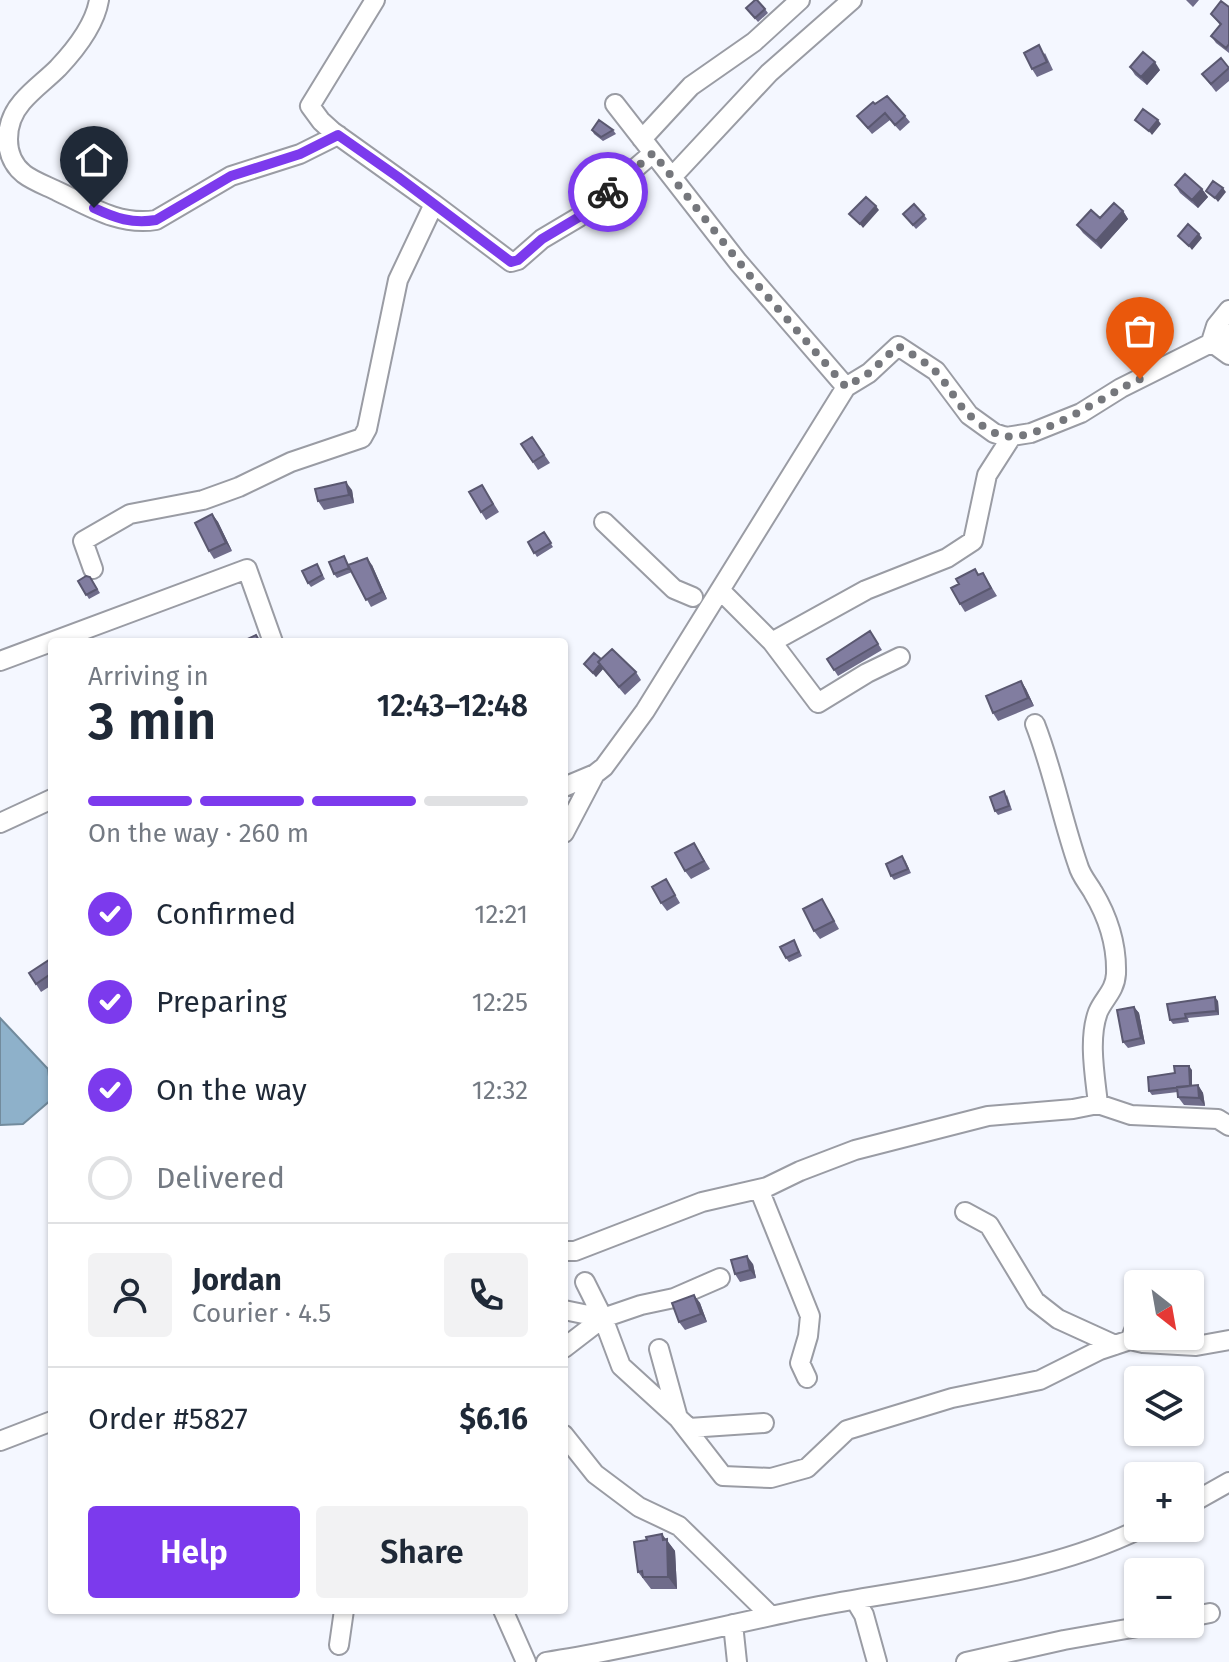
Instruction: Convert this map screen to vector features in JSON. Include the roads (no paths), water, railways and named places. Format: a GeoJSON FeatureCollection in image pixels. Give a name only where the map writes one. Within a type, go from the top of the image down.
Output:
{"type":"FeatureCollection","features":[{"type":"Feature","properties":{"kind":"street"},"geometry":{"type":"LineString","coordinates":[[99,0],[97,12],[77,45],[19,105],[7,144],[11,159],[25,175],[120,220],[143,223],[156,220],[231,176],[300,154],[338,135]]}},
{"type":"Feature","properties":{"kind":"street"},"geometry":{"type":"LineString","coordinates":[[375,0],[310,106],[321,121],[338,135],[511,262],[579,217],[648,146],[691,86],[754,42],[800,0]]}},
{"type":"Feature","properties":{"kind":"street"},"geometry":{"type":"LineString","coordinates":[[672,177],[769,73],[852,0]]}},
{"type":"Feature","properties":{"kind":"street"},"geometry":{"type":"LineString","coordinates":[[615,104],[762,291],[846,387]]}},
{"type":"Feature","properties":{"kind":"street"},"geometry":{"type":"LineString","coordinates":[[93,569],[83,541],[130,514],[203,500],[291,462],[362,438],[367,429],[398,280],[434,204]]}},
{"type":"Feature","properties":{"kind":"street"},"geometry":{"type":"LineString","coordinates":[[1211,342],[1216,326],[1229,310]]}},
{"type":"Feature","properties":{"kind":"street"},"geometry":{"type":"LineString","coordinates":[[568,785],[604,767],[645,711],[709,597],[846,387],[869,373],[898,346],[936,371],[969,415],[994,433],[1012,436],[1031,433],[1081,413],[1121,388],[1229,334]]}},
{"type":"Feature","properties":{"kind":"street"},"geometry":{"type":"LineString","coordinates":[[1211,342],[1229,355]]}},
{"type":"Feature","properties":{"kind":"street"},"geometry":{"type":"LineString","coordinates":[[772,642],[866,590],[947,558],[973,541],[987,475],[1012,436]]}},
{"type":"Feature","properties":{"kind":"street"},"geometry":{"type":"LineString","coordinates":[[604,522],[674,589],[709,597],[772,642],[818,703],[900,657]]}},
{"type":"Feature","properties":{"kind":"street"},"geometry":{"type":"LineString","coordinates":[[62,638],[247,569],[272,638]]}},
{"type":"Feature","properties":{"kind":"street"},"geometry":{"type":"LineString","coordinates":[[0,661],[48,643]]}},
{"type":"Feature","properties":{"kind":"street"},"geometry":{"type":"LineString","coordinates":[[1035,724],[1048,758],[1081,874],[1108,922],[1114,943],[1116,975],[1112,993],[1098,1012],[1092,1053],[1098,1104]]}},
{"type":"Feature","properties":{"kind":"street"},"geometry":{"type":"LineString","coordinates":[[568,825],[595,774]]}},
{"type":"Feature","properties":{"kind":"street"},"geometry":{"type":"LineString","coordinates":[[0,823],[48,801]]}},
{"type":"Feature","properties":{"kind":"street"},"geometry":{"type":"LineString","coordinates":[[568,1251],[575,1251],[702,1202],[759,1189],[855,1150],[988,1116],[1098,1104],[1131,1115],[1218,1119],[1229,1126]]}},
{"type":"Feature","properties":{"kind":"street"},"geometry":{"type":"LineString","coordinates":[[759,1189],[810,1316],[800,1363],[807,1378]]}},
{"type":"Feature","properties":{"kind":"street"},"geometry":{"type":"LineString","coordinates":[[965,1212],[989,1225],[1035,1301],[1058,1319],[1122,1342],[1196,1346],[1229,1340]]}},
{"type":"Feature","properties":{"kind":"street"},"geometry":{"type":"LineString","coordinates":[[568,1345],[603,1318],[674,1298],[720,1278]]}},
{"type":"Feature","properties":{"kind":"street"},"geometry":{"type":"LineString","coordinates":[[585,1282],[621,1366],[689,1428],[764,1423]]}},
{"type":"Feature","properties":{"kind":"street"},"geometry":{"type":"LineString","coordinates":[[568,1311],[603,1318]]}},
{"type":"Feature","properties":{"kind":"street"},"geometry":{"type":"LineString","coordinates":[[659,1349],[678,1418],[723,1476],[771,1478],[807,1468],[847,1430],[952,1398],[1040,1380],[1124,1339]]}},
{"type":"Feature","properties":{"kind":"street"},"geometry":{"type":"LineString","coordinates":[[0,1441],[48,1423]]}},
{"type":"Feature","properties":{"kind":"street"},"geometry":{"type":"LineString","coordinates":[[568,1440],[595,1474],[639,1507],[679,1526],[771,1616]]}},
{"type":"Feature","properties":{"kind":"street"},"geometry":{"type":"LineString","coordinates":[[1204,1496],[1229,1482]]}},
{"type":"Feature","properties":{"kind":"street"},"geometry":{"type":"LineString","coordinates":[[546,1662],[575,1659],[771,1616],[1017,1569],[1097,1548],[1124,1536]]}},
{"type":"Feature","properties":{"kind":"street"},"geometry":{"type":"LineString","coordinates":[[855,1600],[864,1615],[877,1662]]}},
{"type":"Feature","properties":{"kind":"street"},"geometry":{"type":"LineString","coordinates":[[1204,1614],[1210,1613]]}},
{"type":"Feature","properties":{"kind":"street"},"geometry":{"type":"LineString","coordinates":[[339,1645],[343,1614]]}},
{"type":"Feature","properties":{"kind":"street"},"geometry":{"type":"LineString","coordinates":[[505,1614],[526,1662]]}},
{"type":"Feature","properties":{"kind":"street"},"geometry":{"type":"LineString","coordinates":[[733,1624],[737,1662]]}},
{"type":"Feature","properties":{"kind":"street"},"geometry":{"type":"LineString","coordinates":[[966,1662],[1124,1629]]}},
{"type":"Feature","properties":{"kind":"water"},"geometry":{"type":"Polygon","coordinates":[[[0,1018],[48,1069],[48,1102],[23,1124],[0,1125],[0,1018]]]}}]}
